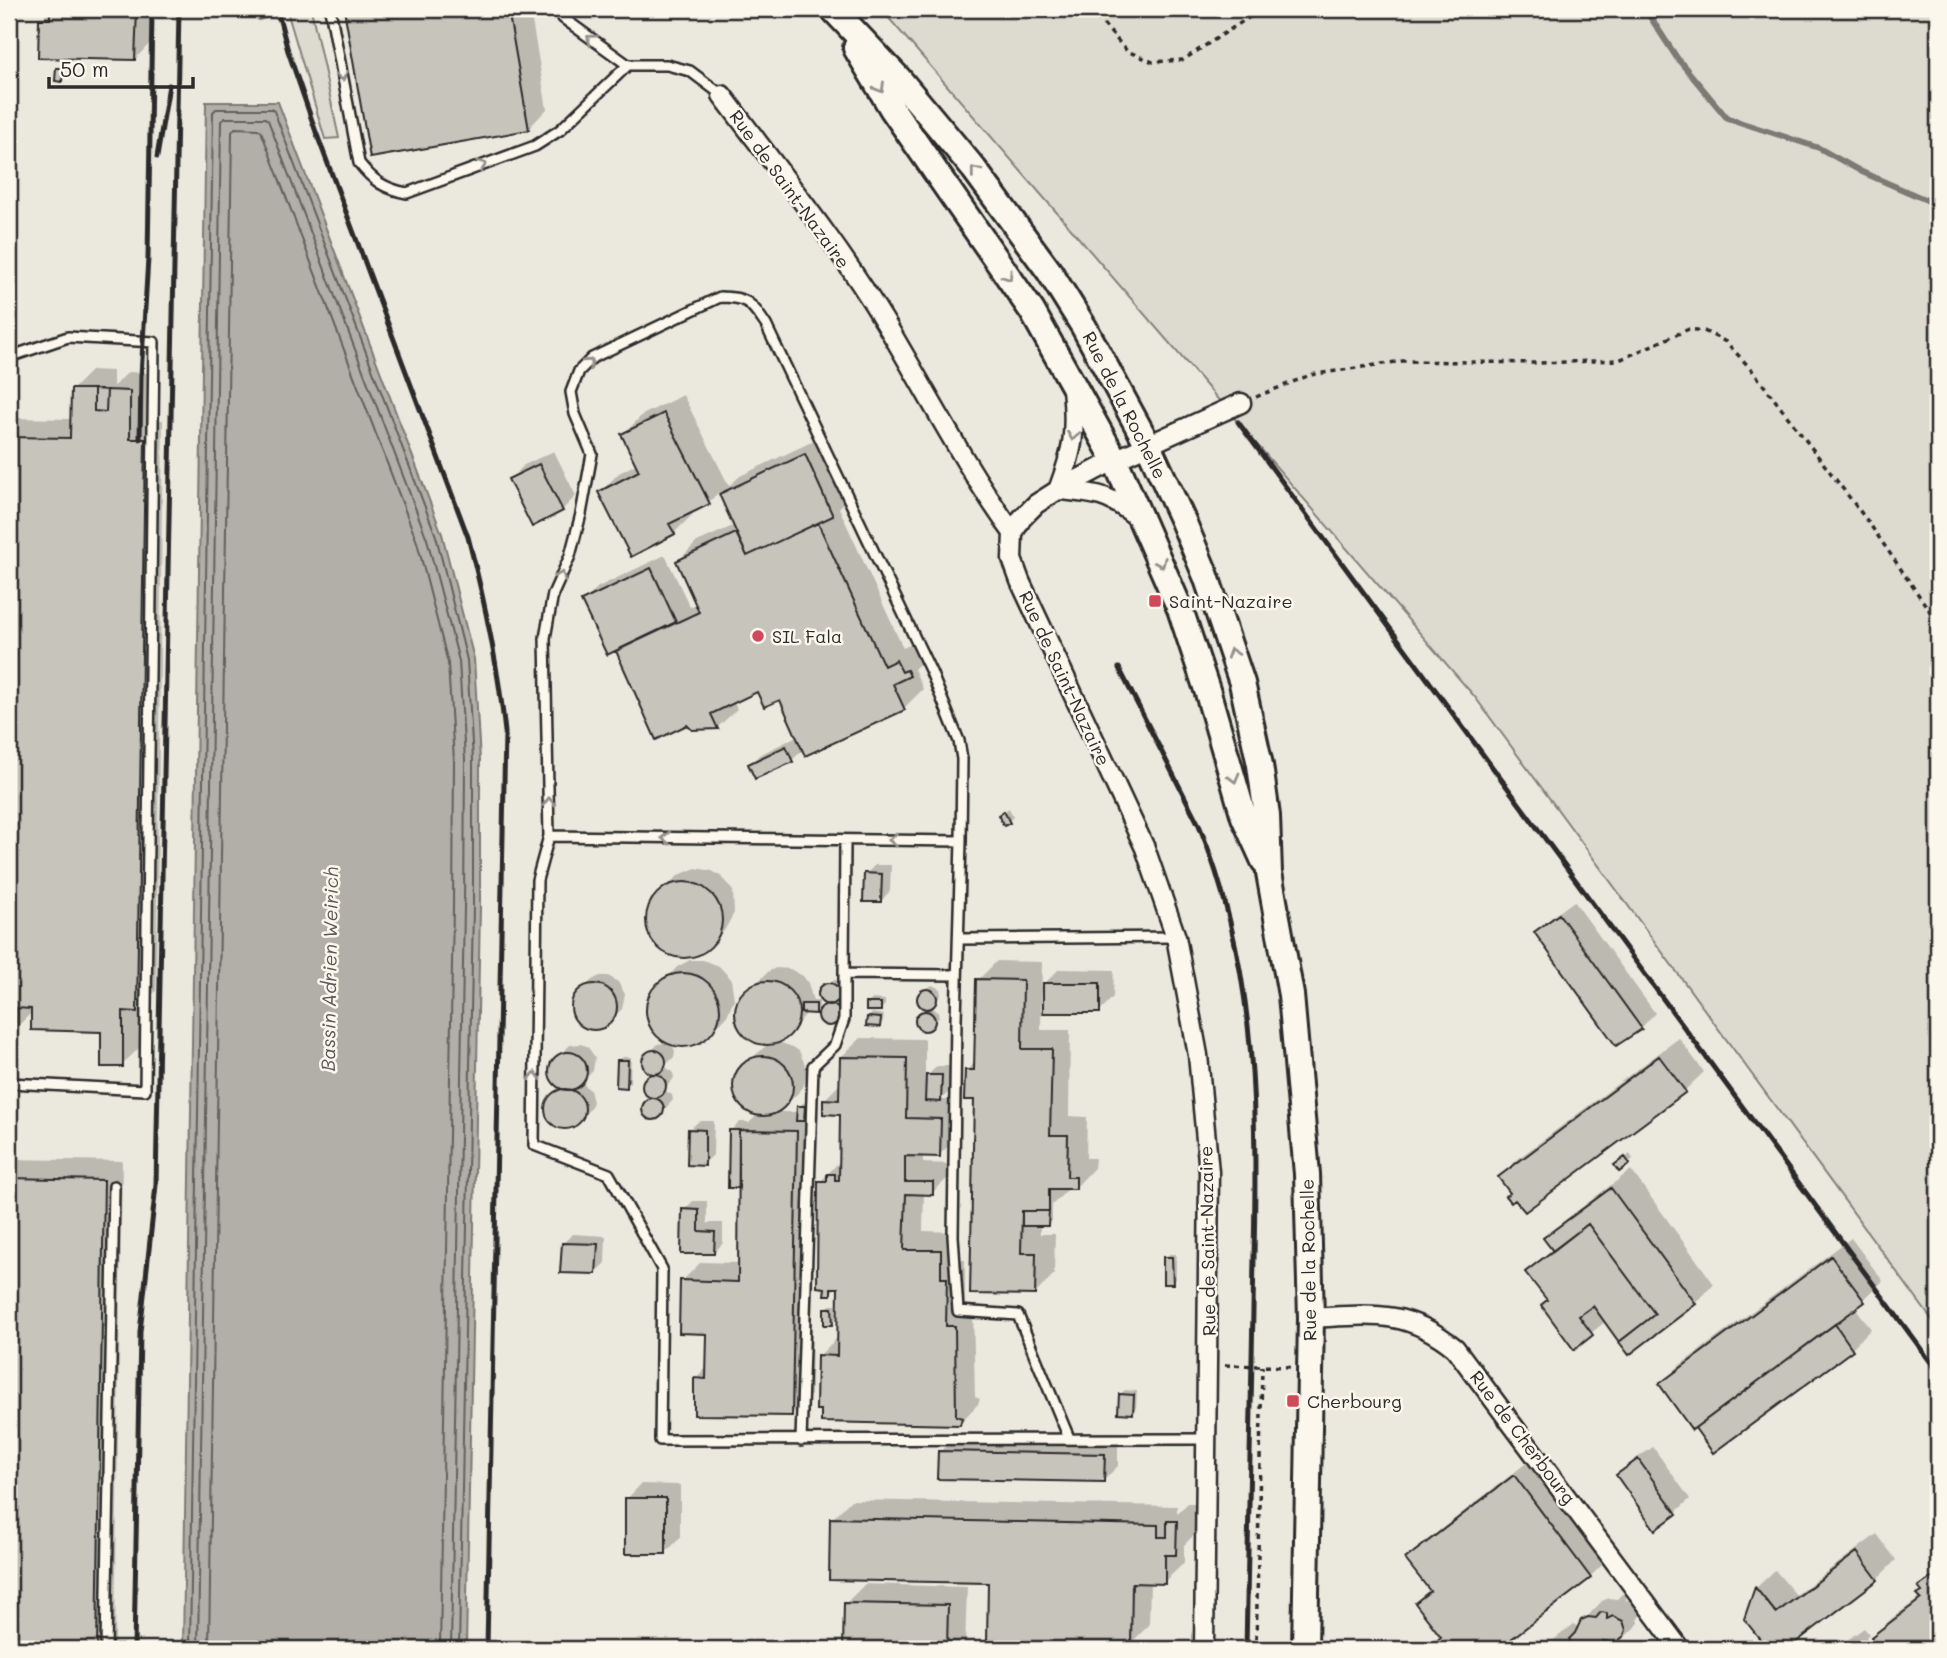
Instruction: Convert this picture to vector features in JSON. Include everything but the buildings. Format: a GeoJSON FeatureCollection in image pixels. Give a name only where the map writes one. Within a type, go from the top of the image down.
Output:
{"type":"FeatureCollection","features":[{"type":"Feature","properties":{"kind":"main road","name":"Rue de la Rochelle"},"geometry":{"type":"LineString","coordinates":[[833,9],[893,110],[1032,311],[1115,460],[1180,609],[1212,704],[1244,817],[1269,873]]}},
{"type":"Feature","properties":{"kind":"main road","name":"Rue de la Rochelle"},"geometry":{"type":"LineString","coordinates":[[833,9],[899,79],[1017,225],[1084,327],[1148,445],[1206,576],[1241,684],[1260,765],[1267,816],[1269,873],[1292,995],[1307,1174],[1311,1318],[1305,1649]]}},
{"type":"Feature","properties":{"kind":"street","name":"Rue de Saint-Nazaire"},"geometry":{"type":"LineString","coordinates":[[722,96],[809,211],[885,322],[982,490],[1013,533],[1012,559],[1020,581],[1145,848],[1177,937],[1198,1055],[1209,1172],[1208,1439],[1203,1649]]}},
{"type":"Feature","properties":{"kind":"street"},"geometry":{"type":"LineString","coordinates":[[1058,490],[1070,458],[1075,426],[1071,379]]}},
{"type":"Feature","properties":{"kind":"street"},"geometry":{"type":"LineString","coordinates":[[1013,533],[1022,518],[1058,490],[1115,460],[1241,402]]}},
{"type":"Feature","properties":{"kind":"street"},"geometry":{"type":"LineString","coordinates":[[1058,490],[1100,494],[1122,505],[1144,523]]}},
{"type":"Feature","properties":{"kind":"street","name":"Rue de Cherbourg"},"geometry":{"type":"LineString","coordinates":[[1311,1318],[1378,1315],[1399,1318],[1428,1328],[1455,1348],[1680,1649]]}},
{"type":"Feature","properties":{"kind":"lane"},"geometry":{"type":"LineString","coordinates":[[330,9],[359,163],[370,177],[388,190],[407,193],[535,146],[560,130],[628,65]]}},
{"type":"Feature","properties":{"kind":"lane"},"geometry":{"type":"LineString","coordinates":[[560,9],[563,18],[628,65],[667,65],[690,71],[722,96]]}},
{"type":"Feature","properties":{"kind":"lane"},"geometry":{"type":"LineString","coordinates":[[1069,1438],[1018,1315],[958,1311],[953,1236],[962,759],[959,741],[931,672],[766,325],[751,304],[738,297],[720,297],[592,358],[579,372],[571,392],[575,414],[592,454],[581,514],[570,556],[553,594],[545,638],[549,836],[537,880],[534,1145],[609,1174],[662,1269],[660,1440],[1208,1439]]}},
{"type":"Feature","properties":{"kind":"lane"},"geometry":{"type":"LineString","coordinates":[[9,357],[68,337],[154,342],[145,1090],[9,1083]]}},
{"type":"Feature","properties":{"kind":"lane"},"geometry":{"type":"LineString","coordinates":[[549,836],[961,841]]}},
{"type":"Feature","properties":{"kind":"lane"},"geometry":{"type":"LineString","coordinates":[[801,1441],[813,1066],[835,1045],[844,1019],[845,840]]}},
{"type":"Feature","properties":{"kind":"lane"},"geometry":{"type":"LineString","coordinates":[[959,939],[1177,937]]}},
{"type":"Feature","properties":{"kind":"lane"},"geometry":{"type":"LineString","coordinates":[[844,974],[957,975]]}},
{"type":"Feature","properties":{"kind":"lane"},"geometry":{"type":"LineString","coordinates":[[106,1649],[114,1186]]}},
{"type":"Feature","properties":{"kind":"path"},"geometry":{"type":"LineString","coordinates":[[1090,9],[1127,51],[1153,62],[1183,60],[1262,9]]}},
{"type":"Feature","properties":{"kind":"path"},"geometry":{"type":"LineString","coordinates":[[1241,402],[1310,375],[1404,361],[1539,363],[1619,360],[1689,329],[1704,331],[1726,342],[1752,370],[1869,523],[1938,623]]}},
{"type":"Feature","properties":{"kind":"path"},"geometry":{"type":"LineString","coordinates":[[1208,1365],[1310,1368]]}},
{"type":"Feature","properties":{"kind":"path"},"geometry":{"type":"LineString","coordinates":[[1256,1649],[1262,1366]]}},
{"type":"Feature","properties":{"kind":"shaded area"},"geometry":{"type":"Polygon","coordinates":[[[9,9],[881,9],[1475,697],[1938,1328],[1938,1649],[9,1649],[9,9]]]}},
{"type":"Feature","properties":{"kind":"shaded area"},"geometry":{"type":"Polygon","coordinates":[[[254,9],[311,9],[339,138],[325,139],[287,11],[259,20],[254,9]]]}},
{"type":"Feature","properties":{"kind":"shaded area"},"geometry":{"type":"Polygon","coordinates":[[[881,9],[1938,9],[1938,1328],[1475,697],[881,9]]]}},
{"type":"Feature","properties":{"kind":"water","name":"Bassin Adrien Weirich"},"geometry":{"type":"Polygon","coordinates":[[[206,102],[278,102],[442,534],[474,659],[480,760],[480,907],[466,1649],[183,1649],[206,102]]]}},
{"type":"Feature","properties":{"kind":"waterway"},"geometry":{"type":"LineString","coordinates":[[1645,9],[1677,58],[1727,118],[1819,148],[1862,172],[1938,205]]}},
{"type":"Feature","properties":{"kind":"railway"},"geometry":{"type":"LineString","coordinates":[[140,439],[148,258],[152,9]]}},
{"type":"Feature","properties":{"kind":"railway"},"geometry":{"type":"LineString","coordinates":[[134,1649],[140,1332],[156,1185],[179,9]]}},
{"type":"Feature","properties":{"kind":"railway"},"geometry":{"type":"LineString","coordinates":[[277,9],[288,51],[316,132],[468,537],[499,682],[505,732],[487,1649]]}},
{"type":"Feature","properties":{"kind":"railway"},"geometry":{"type":"LineString","coordinates":[[157,157],[169,85]]}},
{"type":"Feature","properties":{"kind":"railway"},"geometry":{"type":"LineString","coordinates":[[1238,422],[1938,1372]]}},
{"type":"Feature","properties":{"kind":"railway"},"geometry":{"type":"LineString","coordinates":[[1119,668],[1199,825],[1220,885],[1235,945],[1245,1004],[1252,1064],[1255,1185],[1246,1649]]}},
{"type":"Feature","properties":{"kind":"place","name":"Saint-Nazaire"},"geometry":{"type":"Point","coordinates":[1155,601]}},
{"type":"Feature","properties":{"kind":"place","name":"SIL Fala"},"geometry":{"type":"Point","coordinates":[758,636]}},
{"type":"Feature","properties":{"kind":"place","name":"Cherbourg"},"geometry":{"type":"Point","coordinates":[1293,1401]}}]}
